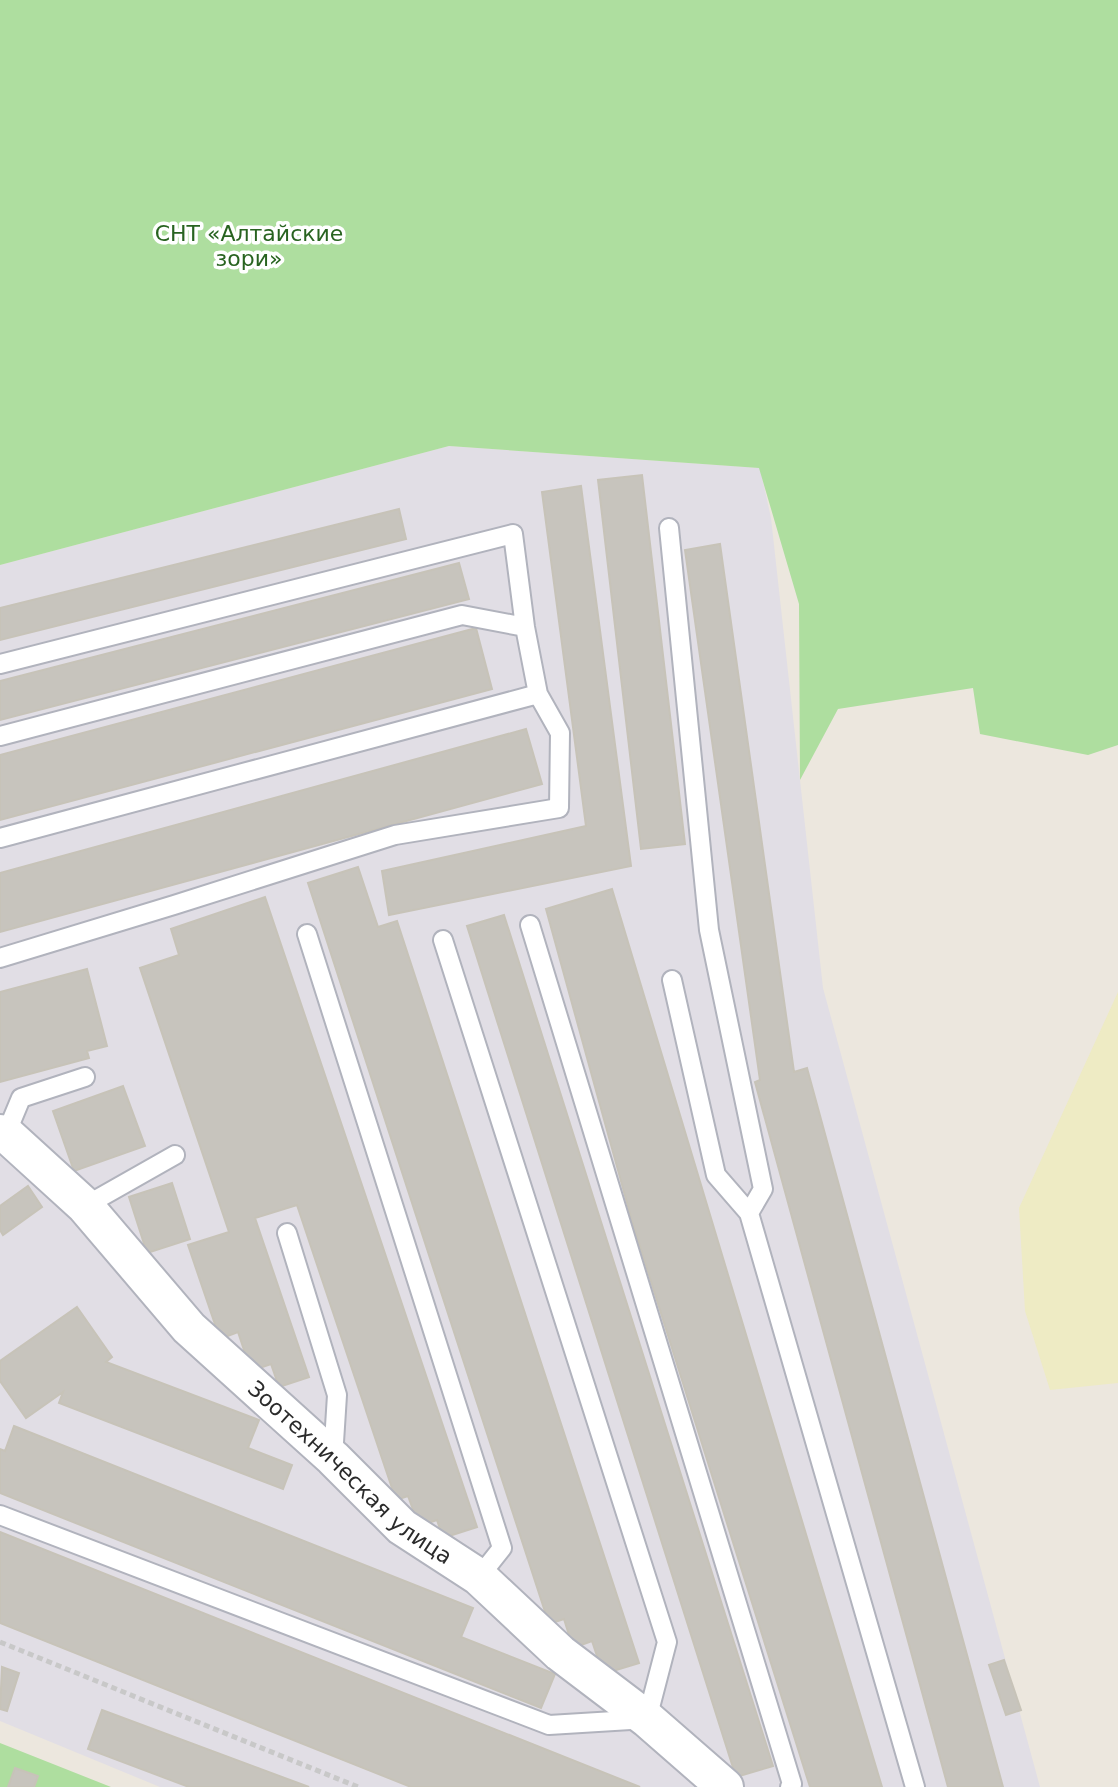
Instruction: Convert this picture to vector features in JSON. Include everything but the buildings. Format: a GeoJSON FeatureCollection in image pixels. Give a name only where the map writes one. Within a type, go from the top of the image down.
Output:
{"type":"FeatureCollection","features":[{"type":"Feature","properties":{"kind":"street","name":"Зоотехническая улица"},"geometry":{"type":"LineString","coordinates":[[3,1133],[85,1206],[189,1328],[333,1458],[402,1527],[479,1577],[560,1653],[647,1719],[725,1787]]}},
{"type":"Feature","properties":{"kind":"lane"},"geometry":{"type":"LineString","coordinates":[[669,528],[709,930],[763,1189],[749,1213]]}},
{"type":"Feature","properties":{"kind":"lane"},"geometry":{"type":"LineString","coordinates":[[0,664],[513,534],[525,627],[538,694],[560,733],[559,808],[395,835],[0,958]]}},
{"type":"Feature","properties":{"kind":"lane"},"geometry":{"type":"LineString","coordinates":[[0,736],[462,615],[525,627]]}},
{"type":"Feature","properties":{"kind":"lane"},"geometry":{"type":"LineString","coordinates":[[0,838],[538,694]]}},
{"type":"Feature","properties":{"kind":"lane"},"geometry":{"type":"LineString","coordinates":[[530,925],[792,1784],[790,1787]]}},
{"type":"Feature","properties":{"kind":"lane"},"geometry":{"type":"LineString","coordinates":[[307,934],[502,1548],[479,1577]]}},
{"type":"Feature","properties":{"kind":"lane"},"geometry":{"type":"LineString","coordinates":[[0,1515],[549,1725],[647,1719],[667,1642],[443,940]]}},
{"type":"Feature","properties":{"kind":"lane"},"geometry":{"type":"LineString","coordinates":[[672,980],[716,1175],[749,1213],[915,1787]]}},
{"type":"Feature","properties":{"kind":"lane"},"geometry":{"type":"LineString","coordinates":[[3,1133],[21,1098],[85,1077]]}},
{"type":"Feature","properties":{"kind":"lane"},"geometry":{"type":"LineString","coordinates":[[85,1206],[175,1155]]}},
{"type":"Feature","properties":{"kind":"lane"},"geometry":{"type":"LineString","coordinates":[[287,1233],[337,1395],[333,1458]]}},
{"type":"Feature","properties":{"kind":"path"},"geometry":{"type":"LineString","coordinates":[[0,1642],[358,1787]]}},
{"type":"Feature","properties":{"kind":"shaded area"},"geometry":{"type":"Polygon","coordinates":[[[449,446],[760,468],[771,518],[823,988],[1040,1787],[160,1787],[0,1721],[0,565],[449,446]]]}},
{"type":"Feature","properties":{"kind":"green space","name":"СНТ «Алтайские зори»"},"geometry":{"type":"Polygon","coordinates":[[[0,0],[1118,0],[1118,745],[1088,755],[980,734],[973,688],[838,709],[800,780],[799,604],[759,468],[449,446],[0,565],[0,0]]]}},
{"type":"Feature","properties":{"kind":"green space"},"geometry":{"type":"Polygon","coordinates":[[[0,1743],[111,1787],[0,1787],[0,1743]]]}},
{"type":"Feature","properties":{"kind":"sand"},"geometry":{"type":"Polygon","coordinates":[[[1118,992],[1118,1383],[1050,1390],[1025,1311],[1019,1208],[1118,992]]]}}]}
